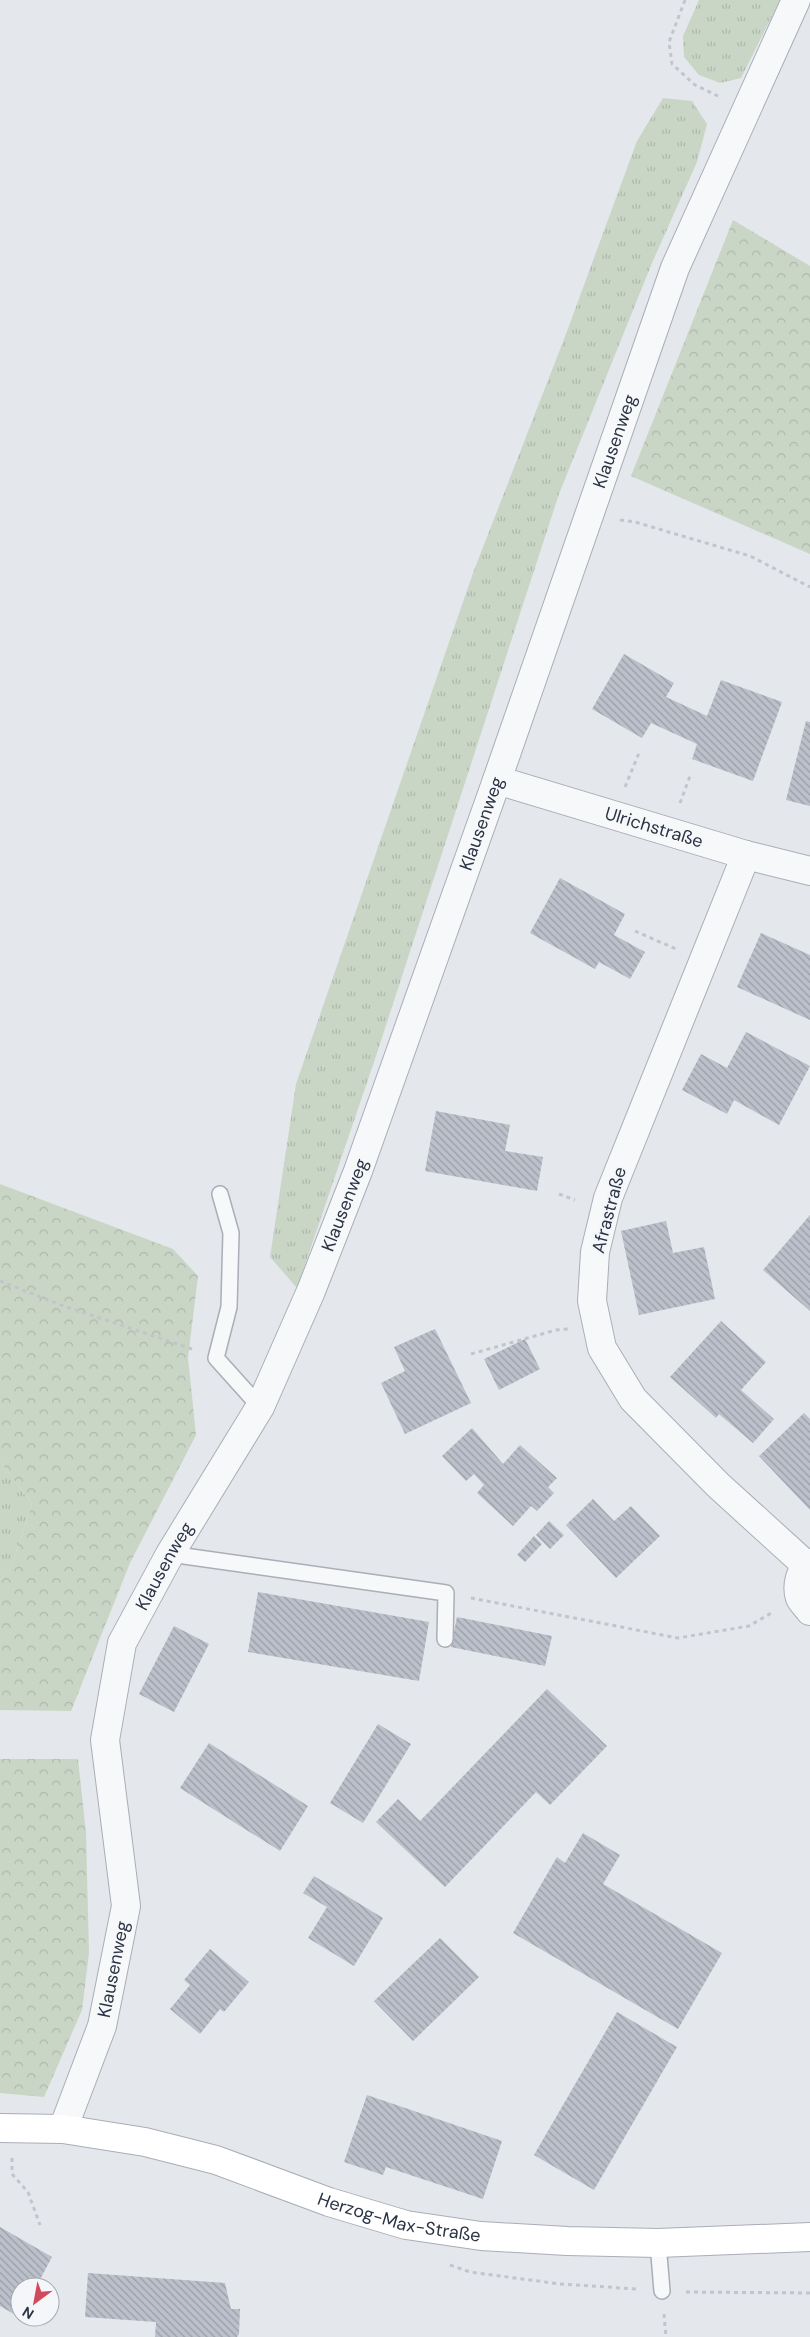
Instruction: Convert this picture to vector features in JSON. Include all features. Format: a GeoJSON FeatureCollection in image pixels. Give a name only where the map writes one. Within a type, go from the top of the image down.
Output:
{"type":"FeatureCollection","features":[{"type":"Feature","properties":{"kind":"main road","name":"Herzog-Max-Straße"},"geometry":{"type":"LineString","coordinates":[[6,2128],[63,2129],[145,2142],[216,2160],[329,2202],[406,2225],[480,2236],[567,2241],[658,2243],[810,2237]]}},
{"type":"Feature","properties":{"kind":"street","name":"Klausenweg"},"geometry":{"type":"LineString","coordinates":[[63,2129],[102,2026],[126,1906],[105,1740],[122,1643],[170,1554],[260,1407],[311,1291],[358,1171],[497,780],[674,268],[796,0]]}},
{"type":"Feature","properties":{"kind":"street","name":"Ulrichstraße"},"geometry":{"type":"LineString","coordinates":[[497,780],[746,855],[810,871]]}},
{"type":"Feature","properties":{"kind":"street","name":"Afrastraße"},"geometry":{"type":"LineString","coordinates":[[746,855],[608,1198],[595,1252],[592,1301],[602,1348],[633,1399],[718,1485],[808,1564],[799,1581],[805,1604]]}},
{"type":"Feature","properties":{"kind":"lane"},"geometry":{"type":"LineString","coordinates":[[220,1194],[231,1233],[230,1307],[216,1358],[260,1407]]}},
{"type":"Feature","properties":{"kind":"lane"},"geometry":{"type":"LineString","coordinates":[[170,1554],[446,1593],[445,1639]]}},
{"type":"Feature","properties":{"kind":"lane"},"geometry":{"type":"LineString","coordinates":[[658,2243],[662,2291]]}},
{"type":"Feature","properties":{"kind":"path"},"geometry":{"type":"LineString","coordinates":[[685,0],[669,42],[672,64],[695,86],[745,110]]}},
{"type":"Feature","properties":{"kind":"path"},"geometry":{"type":"LineString","coordinates":[[590,515],[635,522],[750,556],[810,588]]}},
{"type":"Feature","properties":{"kind":"path"},"geometry":{"type":"LineString","coordinates":[[636,931],[703,961]]}},
{"type":"Feature","properties":{"kind":"path"},"geometry":{"type":"LineString","coordinates":[[0,1281],[60,1305],[216,1358]]}},
{"type":"Feature","properties":{"kind":"path"},"geometry":{"type":"LineString","coordinates":[[472,1354],[556,1330],[598,1327]]}},
{"type":"Feature","properties":{"kind":"path"},"geometry":{"type":"LineString","coordinates":[[446,1593],[678,1638],[749,1626],[805,1604]]}},
{"type":"Feature","properties":{"kind":"path"},"geometry":{"type":"LineString","coordinates":[[6,2128],[12,2174],[28,2192],[40,2225]]}},
{"type":"Feature","properties":{"kind":"path"},"geometry":{"type":"LineString","coordinates":[[446,2264],[470,2272],[540,2281],[662,2291],[810,2293]]}},
{"type":"Feature","properties":{"kind":"green space"},"geometry":{"type":"Polygon","coordinates":[[[699,0],[780,0],[741,78],[720,83],[699,75],[684,57],[683,36],[699,0]]]}},
{"type":"Feature","properties":{"kind":"green space"},"geometry":{"type":"Polygon","coordinates":[[[663,98],[692,101],[707,124],[697,162],[652,263],[559,494],[376,1056],[297,1288],[270,1257],[296,1084],[473,573],[566,334],[637,141],[663,98]]]}},
{"type":"Feature","properties":{"kind":"green space"},"geometry":{"type":"Polygon","coordinates":[[[733,220],[810,266],[810,554],[631,476],[733,220]]]}},
{"type":"Feature","properties":{"kind":"green space"},"geometry":{"type":"Polygon","coordinates":[[[0,1184],[173,1249],[198,1276],[188,1358],[196,1435],[130,1563],[71,1711],[0,1710],[0,1580],[11,1568],[32,1504],[0,1461],[0,1184]]]}},
{"type":"Feature","properties":{"kind":"green space"},"geometry":{"type":"Polygon","coordinates":[[[0,1461],[32,1504],[11,1568],[0,1580],[0,1461]]]}},
{"type":"Feature","properties":{"kind":"green space"},"geometry":{"type":"Polygon","coordinates":[[[0,1759],[78,1759],[86,1833],[89,1953],[82,2010],[44,2097],[0,2093],[0,1759]]]}},
{"type":"Feature","properties":{"kind":"building"},"geometry":{"type":"Polygon","coordinates":[[[624,654],[674,683],[666,697],[707,716],[721,680],[782,702],[753,781],[692,759],[697,744],[651,723],[642,738],[592,709],[624,654]]]}},
{"type":"Feature","properties":{"kind":"building"},"geometry":{"type":"Polygon","coordinates":[[[806,721],[810,722],[810,806],[786,800],[806,721]]]}},
{"type":"Feature","properties":{"kind":"building"},"geometry":{"type":"Polygon","coordinates":[[[560,878],[625,914],[614,935],[645,952],[630,979],[599,962],[595,969],[530,933],[560,878]]]}},
{"type":"Feature","properties":{"kind":"building"},"geometry":{"type":"Polygon","coordinates":[[[761,933],[810,955],[810,1020],[737,987],[761,933]]]}},
{"type":"Feature","properties":{"kind":"building"},"geometry":{"type":"Polygon","coordinates":[[[746,1032],[810,1066],[779,1125],[734,1100],[727,1114],[682,1090],[701,1054],[727,1068],[746,1032]]]}},
{"type":"Feature","properties":{"kind":"building"},"geometry":{"type":"Polygon","coordinates":[[[436,1111],[510,1125],[505,1151],[543,1157],[537,1191],[425,1171],[436,1111]]]}},
{"type":"Feature","properties":{"kind":"building"},"geometry":{"type":"Polygon","coordinates":[[[810,1215],[810,1311],[763,1270],[810,1215]]]}},
{"type":"Feature","properties":{"kind":"building"},"geometry":{"type":"Polygon","coordinates":[[[666,1221],[673,1253],[704,1247],[715,1299],[639,1315],[621,1231],[666,1221]]]}},
{"type":"Feature","properties":{"kind":"building"},"geometry":{"type":"Polygon","coordinates":[[[721,1321],[766,1362],[741,1390],[774,1419],[753,1443],[719,1414],[716,1418],[670,1377],[721,1321]]]}},
{"type":"Feature","properties":{"kind":"building"},"geometry":{"type":"Polygon","coordinates":[[[435,1329],[471,1403],[405,1434],[381,1383],[405,1371],[394,1347],[435,1329]]]}},
{"type":"Feature","properties":{"kind":"building"},"geometry":{"type":"Polygon","coordinates":[[[525,1339],[540,1369],[499,1390],[484,1359],[525,1339]]]}},
{"type":"Feature","properties":{"kind":"building"},"geometry":{"type":"Polygon","coordinates":[[[804,1413],[810,1419],[810,1510],[759,1456],[804,1413]]]}},
{"type":"Feature","properties":{"kind":"building"},"geometry":{"type":"Polygon","coordinates":[[[472,1428],[503,1464],[520,1445],[557,1478],[548,1487],[554,1493],[537,1511],[531,1506],[513,1526],[477,1493],[484,1485],[474,1474],[466,1481],[442,1456],[472,1428]]]}},
{"type":"Feature","properties":{"kind":"building"},"geometry":{"type":"Polygon","coordinates":[[[593,1499],[614,1521],[631,1506],[660,1536],[616,1578],[566,1525],[593,1499]]]}},
{"type":"Feature","properties":{"kind":"building"},"geometry":{"type":"Polygon","coordinates":[[[549,1521],[564,1535],[550,1549],[536,1535],[549,1521]]]}},
{"type":"Feature","properties":{"kind":"building"},"geometry":{"type":"Polygon","coordinates":[[[534,1536],[542,1544],[525,1562],[517,1555],[534,1536]]]}},
{"type":"Feature","properties":{"kind":"building"},"geometry":{"type":"Polygon","coordinates":[[[258,1592],[429,1622],[419,1681],[248,1652],[258,1592]]]}},
{"type":"Feature","properties":{"kind":"building"},"geometry":{"type":"Polygon","coordinates":[[[457,1617],[552,1636],[545,1666],[451,1647],[457,1617]]]}},
{"type":"Feature","properties":{"kind":"building"},"geometry":{"type":"Polygon","coordinates":[[[174,1626],[209,1644],[174,1712],[139,1694],[174,1626]]]}},
{"type":"Feature","properties":{"kind":"building"},"geometry":{"type":"Polygon","coordinates":[[[547,1689],[607,1746],[550,1805],[536,1792],[445,1887],[376,1822],[398,1799],[420,1821],[547,1689]]]}},
{"type":"Feature","properties":{"kind":"building"},"geometry":{"type":"Polygon","coordinates":[[[378,1724],[411,1744],[363,1823],[330,1803],[378,1724]]]}},
{"type":"Feature","properties":{"kind":"building"},"geometry":{"type":"Polygon","coordinates":[[[209,1743],[308,1806],[280,1851],[180,1788],[209,1743]]]}},
{"type":"Feature","properties":{"kind":"building"},"geometry":{"type":"Polygon","coordinates":[[[583,1833],[620,1855],[603,1884],[722,1953],[678,2029],[513,1933],[557,1857],[565,1863],[583,1833]]]}},
{"type":"Feature","properties":{"kind":"building"},"geometry":{"type":"Polygon","coordinates":[[[314,1876],[383,1918],[354,1966],[308,1938],[327,1907],[303,1893],[314,1876]]]}},
{"type":"Feature","properties":{"kind":"building"},"geometry":{"type":"Polygon","coordinates":[[[440,1938],[479,1977],[413,2041],[374,2001],[440,1938]]]}},
{"type":"Feature","properties":{"kind":"building"},"geometry":{"type":"Polygon","coordinates":[[[210,1949],[249,1982],[224,2012],[220,2009],[200,2034],[170,2009],[190,1985],[184,1980],[210,1949]]]}},
{"type":"Feature","properties":{"kind":"building"},"geometry":{"type":"Polygon","coordinates":[[[617,2012],[677,2047],[594,2190],[534,2155],[617,2012]]]}},
{"type":"Feature","properties":{"kind":"building"},"geometry":{"type":"Polygon","coordinates":[[[367,2095],[502,2141],[483,2199],[386,2167],[383,2175],[344,2162],[367,2095]]]}},
{"type":"Feature","properties":{"kind":"building"},"geometry":{"type":"Polygon","coordinates":[[[0,2227],[52,2257],[41,2277],[10,2277],[10,2312],[0,2306],[0,2227]]]}},
{"type":"Feature","properties":{"kind":"building"},"geometry":{"type":"Polygon","coordinates":[[[88,2273],[225,2283],[231,2309],[240,2309],[239,2334],[237,2337],[155,2337],[156,2322],[85,2317],[88,2273]]]}}]}
